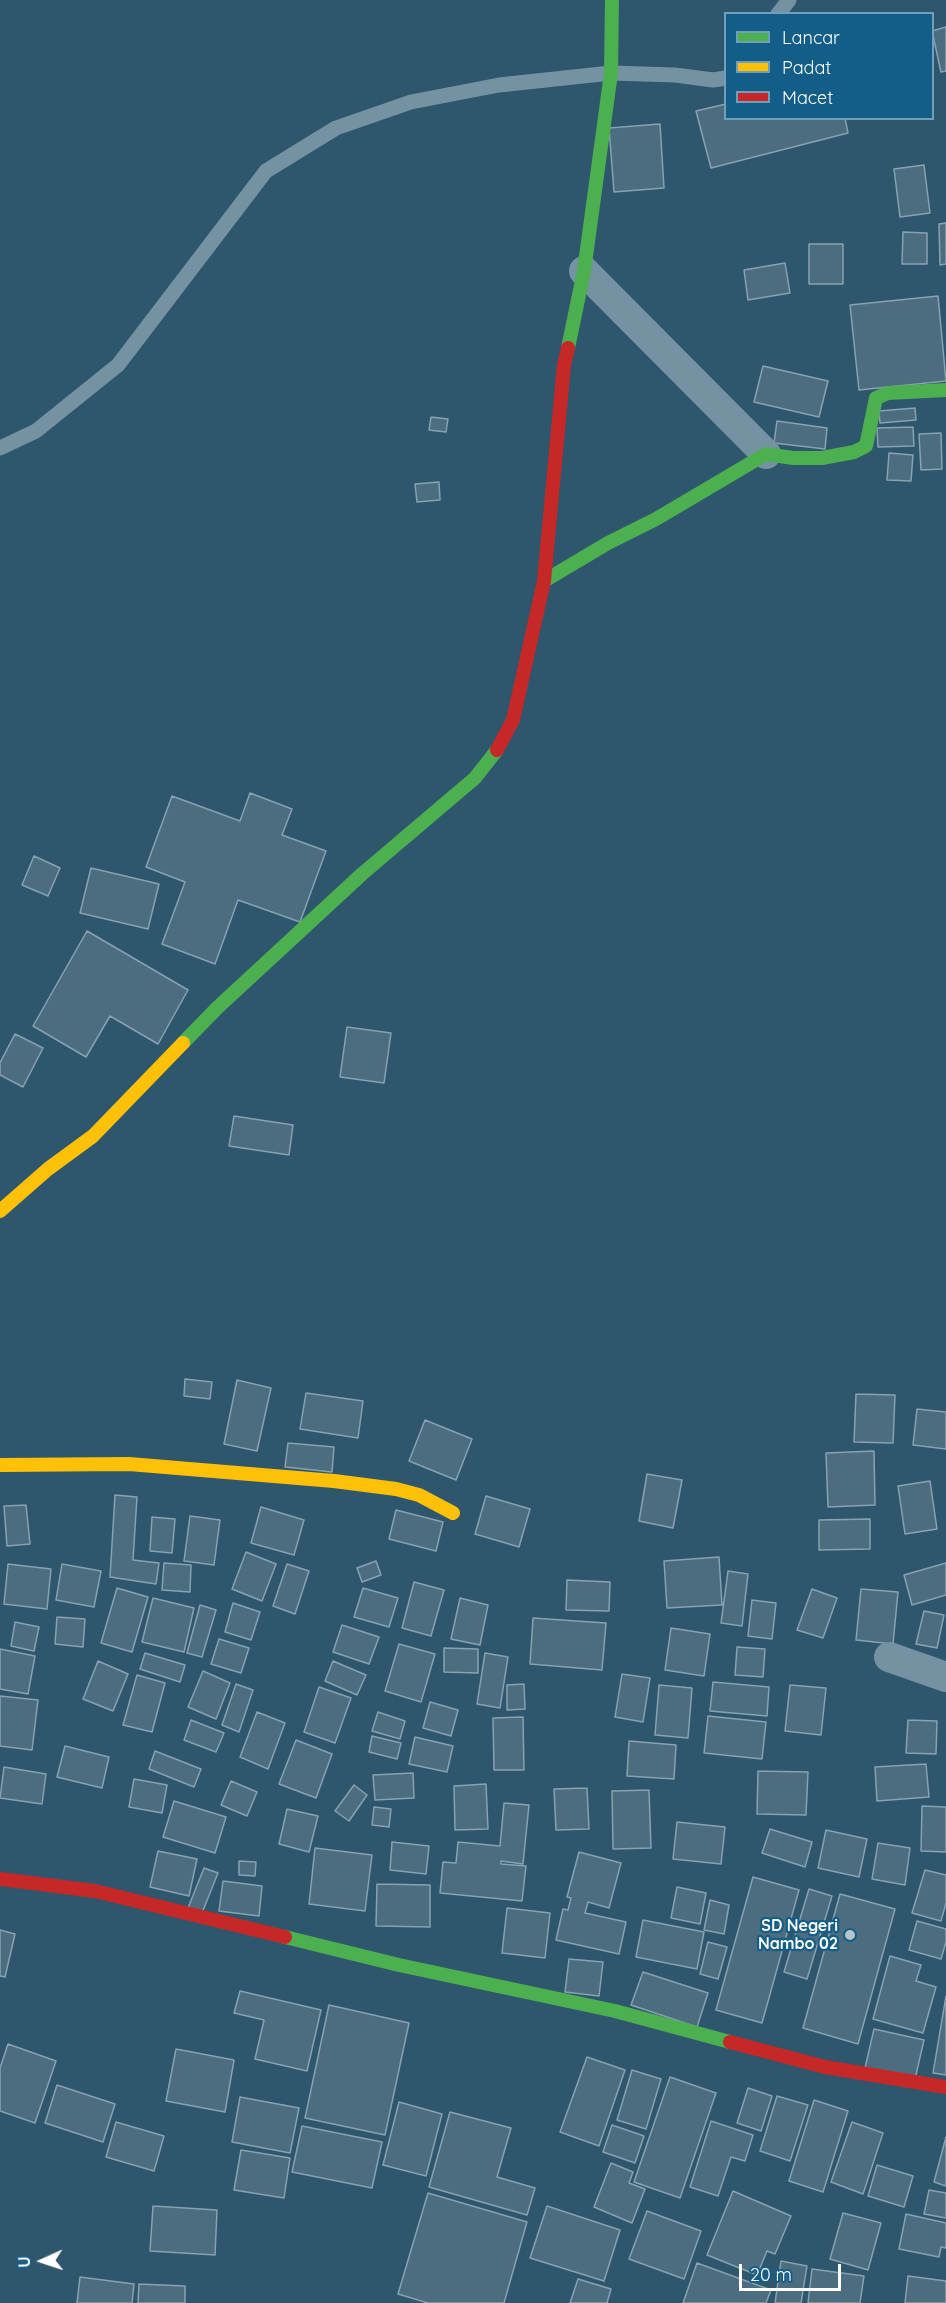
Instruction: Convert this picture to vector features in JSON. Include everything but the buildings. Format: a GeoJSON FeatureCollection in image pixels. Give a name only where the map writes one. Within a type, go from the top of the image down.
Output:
{"type":"FeatureCollection","features":[{"type":"Feature","properties":{"kind":"street"},"geometry":{"type":"LineString","coordinates":[[0,1211],[48,1169],[93,1136],[226,1000],[362,874],[475,778],[497,750],[513,720],[544,581],[564,365],[584,272],[610,73],[612,0]]}},
{"type":"Feature","properties":{"kind":"street"},"geometry":{"type":"LineString","coordinates":[[584,272],[766,454],[793,458],[822,458],[854,452],[866,446],[876,398],[888,393],[946,390]]}},
{"type":"Feature","properties":{"kind":"street"},"geometry":{"type":"LineString","coordinates":[[544,581],[766,454]]}},
{"type":"Feature","properties":{"kind":"street"},"geometry":{"type":"LineString","coordinates":[[0,1465],[129,1464],[334,1481],[396,1489],[420,1495],[453,1513]]}},
{"type":"Feature","properties":{"kind":"street"},"geometry":{"type":"LineString","coordinates":[[889,1657],[946,1677]]}},
{"type":"Feature","properties":{"kind":"street"},"geometry":{"type":"LineString","coordinates":[[0,1879],[95,1891],[399,1965],[615,2011],[825,2067],[946,2087]]}},
{"type":"Feature","properties":{"kind":"lane"},"geometry":{"type":"LineString","coordinates":[[780,12],[789,0]]}},
{"type":"Feature","properties":{"kind":"lane"},"geometry":{"type":"LineString","coordinates":[[0,448],[36,431],[118,365],[266,171],[336,128],[411,102],[499,85],[610,73],[675,75],[713,80],[724,78]]}},
{"type":"Feature","properties":{"kind":"traffic: fast"},"geometry":{"type":"LineString","coordinates":[[568,348],[584,271],[611,73],[612,0]]}},
{"type":"Feature","properties":{"kind":"traffic: fast"},"geometry":{"type":"LineString","coordinates":[[544,581],[766,454],[793,458],[822,458],[854,452],[866,446],[876,398],[888,393],[946,390]]}},
{"type":"Feature","properties":{"kind":"traffic: fast"},"geometry":{"type":"LineString","coordinates":[[183,1043],[217,1008],[362,874],[475,778],[497,750]]}},
{"type":"Feature","properties":{"kind":"traffic: fast"},"geometry":{"type":"LineString","coordinates":[[285,1937],[399,1965],[615,2011],[730,2042]]}},
{"type":"Feature","properties":{"kind":"traffic: slow"},"geometry":{"type":"LineString","coordinates":[[0,1211],[48,1169],[93,1136],[183,1043]]}},
{"type":"Feature","properties":{"kind":"traffic: slow"},"geometry":{"type":"LineString","coordinates":[[0,1465],[129,1464],[334,1481],[396,1489],[419,1495],[453,1513]]}},
{"type":"Feature","properties":{"kind":"traffic: jam"},"geometry":{"type":"LineString","coordinates":[[497,750],[513,720],[544,581],[564,365],[568,348]]}},
{"type":"Feature","properties":{"kind":"traffic: jam"},"geometry":{"type":"LineString","coordinates":[[0,1879],[95,1891],[285,1937]]}},
{"type":"Feature","properties":{"kind":"traffic: jam"},"geometry":{"type":"LineString","coordinates":[[730,2042],[825,2067],[946,2087]]}},
{"type":"Feature","properties":{"kind":"place","name":"SD Negeri Nambo 02"},"geometry":{"type":"Point","coordinates":[850,1935]}}]}
